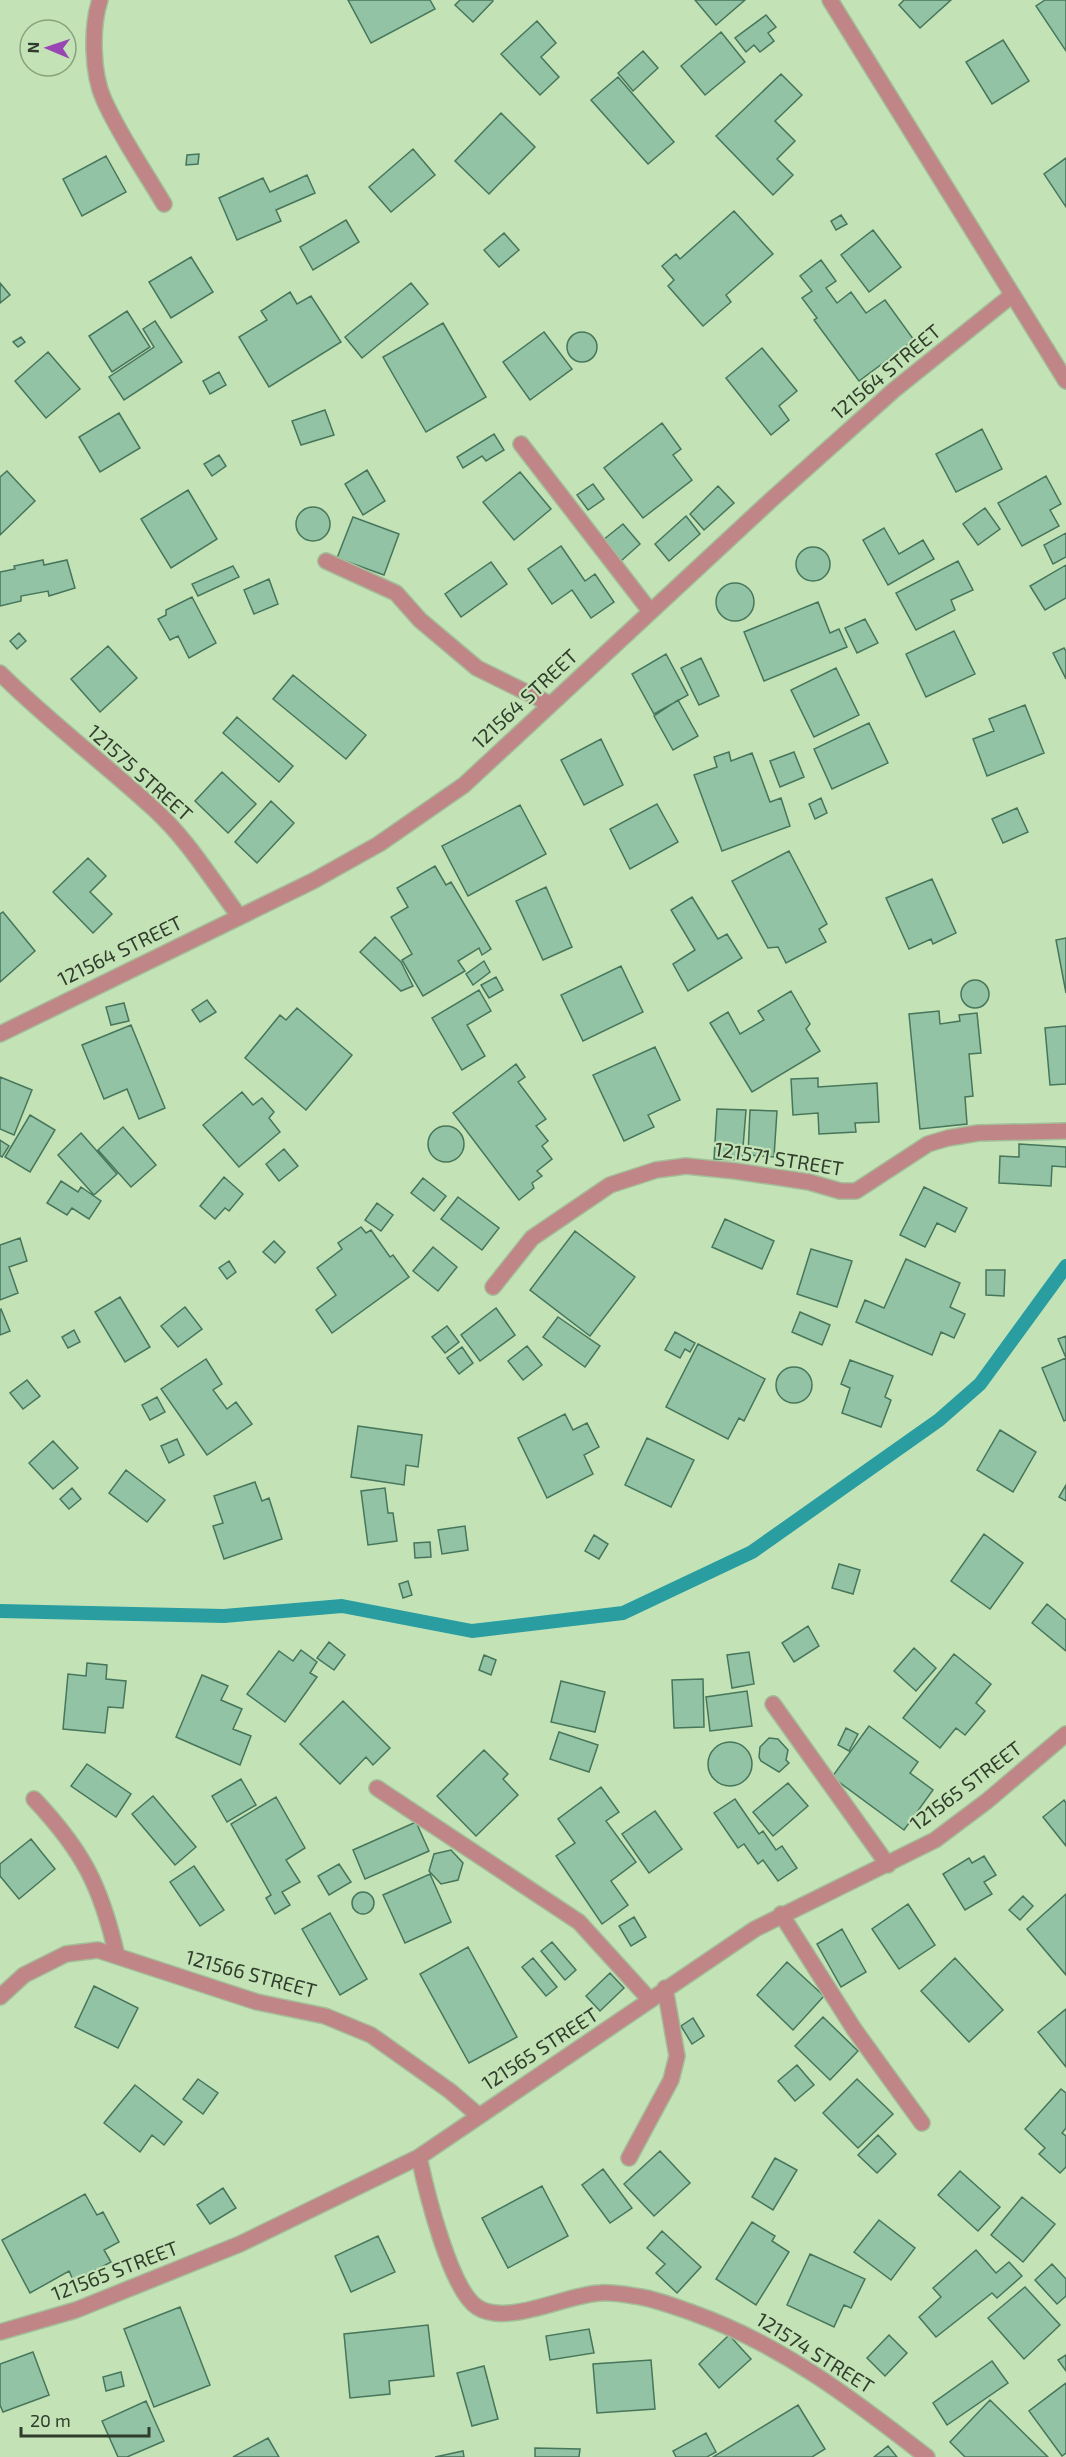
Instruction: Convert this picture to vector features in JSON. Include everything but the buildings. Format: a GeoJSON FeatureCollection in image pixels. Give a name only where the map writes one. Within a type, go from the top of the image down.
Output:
{"type":"FeatureCollection","features":[{"type":"Feature","properties":{"kind":"street"},"geometry":{"type":"LineString","coordinates":[[100,0],[94,17],[93,46],[103,98],[164,204]]}},
{"type":"Feature","properties":{"kind":"street"},"geometry":{"type":"LineString","coordinates":[[830,0],[1011,296],[1066,381]]}},
{"type":"Feature","properties":{"kind":"street","name":"121564 STREET"},"geometry":{"type":"LineString","coordinates":[[0,1034],[313,881],[379,844],[464,785],[650,611],[894,390],[1011,296]]}},
{"type":"Feature","properties":{"kind":"street"},"geometry":{"type":"LineString","coordinates":[[521,444],[650,611]]}},
{"type":"Feature","properties":{"kind":"street"},"geometry":{"type":"LineString","coordinates":[[326,561],[396,592],[420,620],[477,668],[550,704]]}},
{"type":"Feature","properties":{"kind":"street","name":"121575 STREET"},"geometry":{"type":"LineString","coordinates":[[0,673],[35,707],[155,810],[186,843],[239,916]]}},
{"type":"Feature","properties":{"kind":"street","name":"121571 STREET"},"geometry":{"type":"LineString","coordinates":[[493,1287],[532,1238],[610,1185],[656,1170],[686,1166],[735,1170],[809,1182],[840,1191],[856,1191],[928,1144],[948,1138],[989,1132],[1066,1131]]}},
{"type":"Feature","properties":{"kind":"street"},"geometry":{"type":"LineString","coordinates":[[773,1704],[888,1865]]}},
{"type":"Feature","properties":{"kind":"street","name":"121565 STREET"},"geometry":{"type":"LineString","coordinates":[[0,2332],[76,2310],[240,2244],[418,2157],[478,2115],[540,2077],[665,1988],[781,1914],[888,1865],[934,1840],[987,1801],[1066,1734]]}},
{"type":"Feature","properties":{"kind":"street"},"geometry":{"type":"LineString","coordinates":[[377,1788],[579,1922],[650,2000]]}},
{"type":"Feature","properties":{"kind":"street"},"geometry":{"type":"LineString","coordinates":[[34,1799],[72,1842],[86,1867],[107,1910],[117,1956]]}},
{"type":"Feature","properties":{"kind":"street"},"geometry":{"type":"LineString","coordinates":[[781,1914],[854,2028],[922,2123]]}},
{"type":"Feature","properties":{"kind":"street","name":"121566 STREET"},"geometry":{"type":"LineString","coordinates":[[0,1996],[24,1975],[66,1954],[98,1950],[257,2002],[325,2016],[371,2035],[450,2091],[478,2115]]}},
{"type":"Feature","properties":{"kind":"street"},"geometry":{"type":"LineString","coordinates":[[629,2158],[670,2080],[677,2056],[665,1988]]}},
{"type":"Feature","properties":{"kind":"street","name":"121574 STREET"},"geometry":{"type":"LineString","coordinates":[[418,2157],[428,2199],[445,2247],[470,2302],[480,2309],[515,2313],[540,2308],[568,2298],[601,2292],[644,2298],[686,2310],[727,2325],[787,2356],[838,2389],[927,2457]]}},
{"type":"Feature","properties":{"kind":"waterway"},"geometry":{"type":"LineString","coordinates":[[0,1611],[224,1616],[342,1606],[472,1631],[623,1613],[752,1552],[939,1420],[980,1384],[1066,1266]]}}]}
